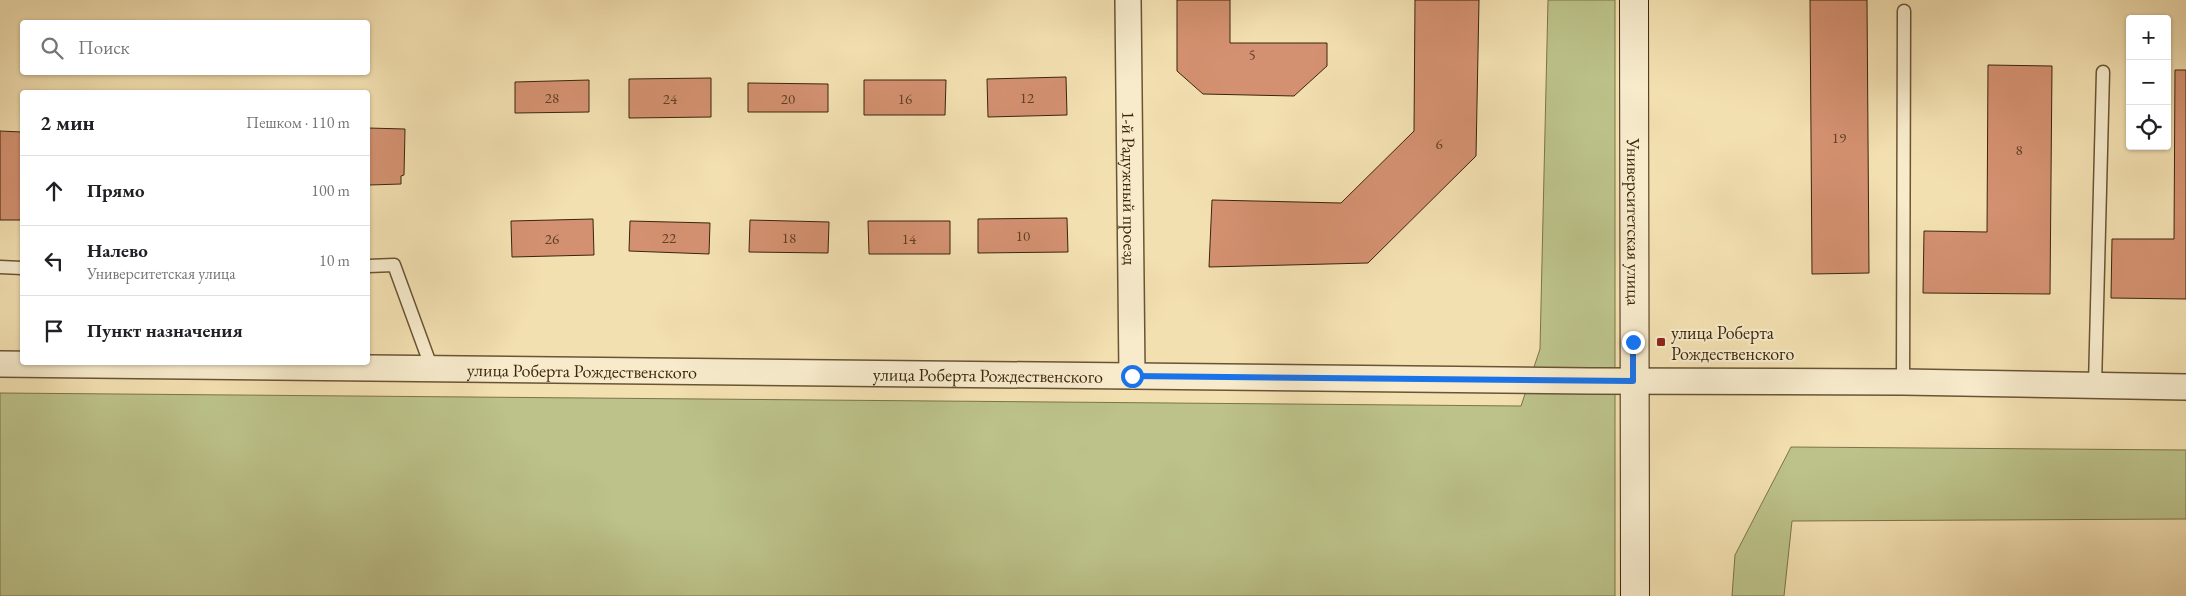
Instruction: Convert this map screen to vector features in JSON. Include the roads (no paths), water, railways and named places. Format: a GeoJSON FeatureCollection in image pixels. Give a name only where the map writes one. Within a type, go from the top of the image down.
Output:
{"type":"FeatureCollection","features":[{"type":"Feature","properties":{"kind":"street","name":"1-й Радужный проезд"},"geometry":{"type":"LineString","coordinates":[[1128,0],[1132,376]]}},
{"type":"Feature","properties":{"kind":"street","name":"Университетская улица"},"geometry":{"type":"LineString","coordinates":[[1634,0],[1633,381],[1635,596]]}},
{"type":"Feature","properties":{"kind":"street","name":"улица Роберта Рождественского"},"geometry":{"type":"LineString","coordinates":[[0,364],[20,364]]}},
{"type":"Feature","properties":{"kind":"street","name":"улица Роберта Рождественского"},"geometry":{"type":"LineString","coordinates":[[86,365],[2186,386]]}},
{"type":"Feature","properties":{"kind":"lane"},"geometry":{"type":"LineString","coordinates":[[1903,382],[1904,11]]}},
{"type":"Feature","properties":{"kind":"lane"},"geometry":{"type":"LineString","coordinates":[[2095,385],[2103,72]]}},
{"type":"Feature","properties":{"kind":"lane"},"geometry":{"type":"LineString","coordinates":[[370,266],[394,265],[432,369]]}},
{"type":"Feature","properties":{"kind":"lane"},"geometry":{"type":"LineString","coordinates":[[0,267],[20,268]]}},
{"type":"Feature","properties":{"kind":"place","name":"улица Роберта Рождественского"},"geometry":{"type":"Point","coordinates":[1661,342]}}]}
